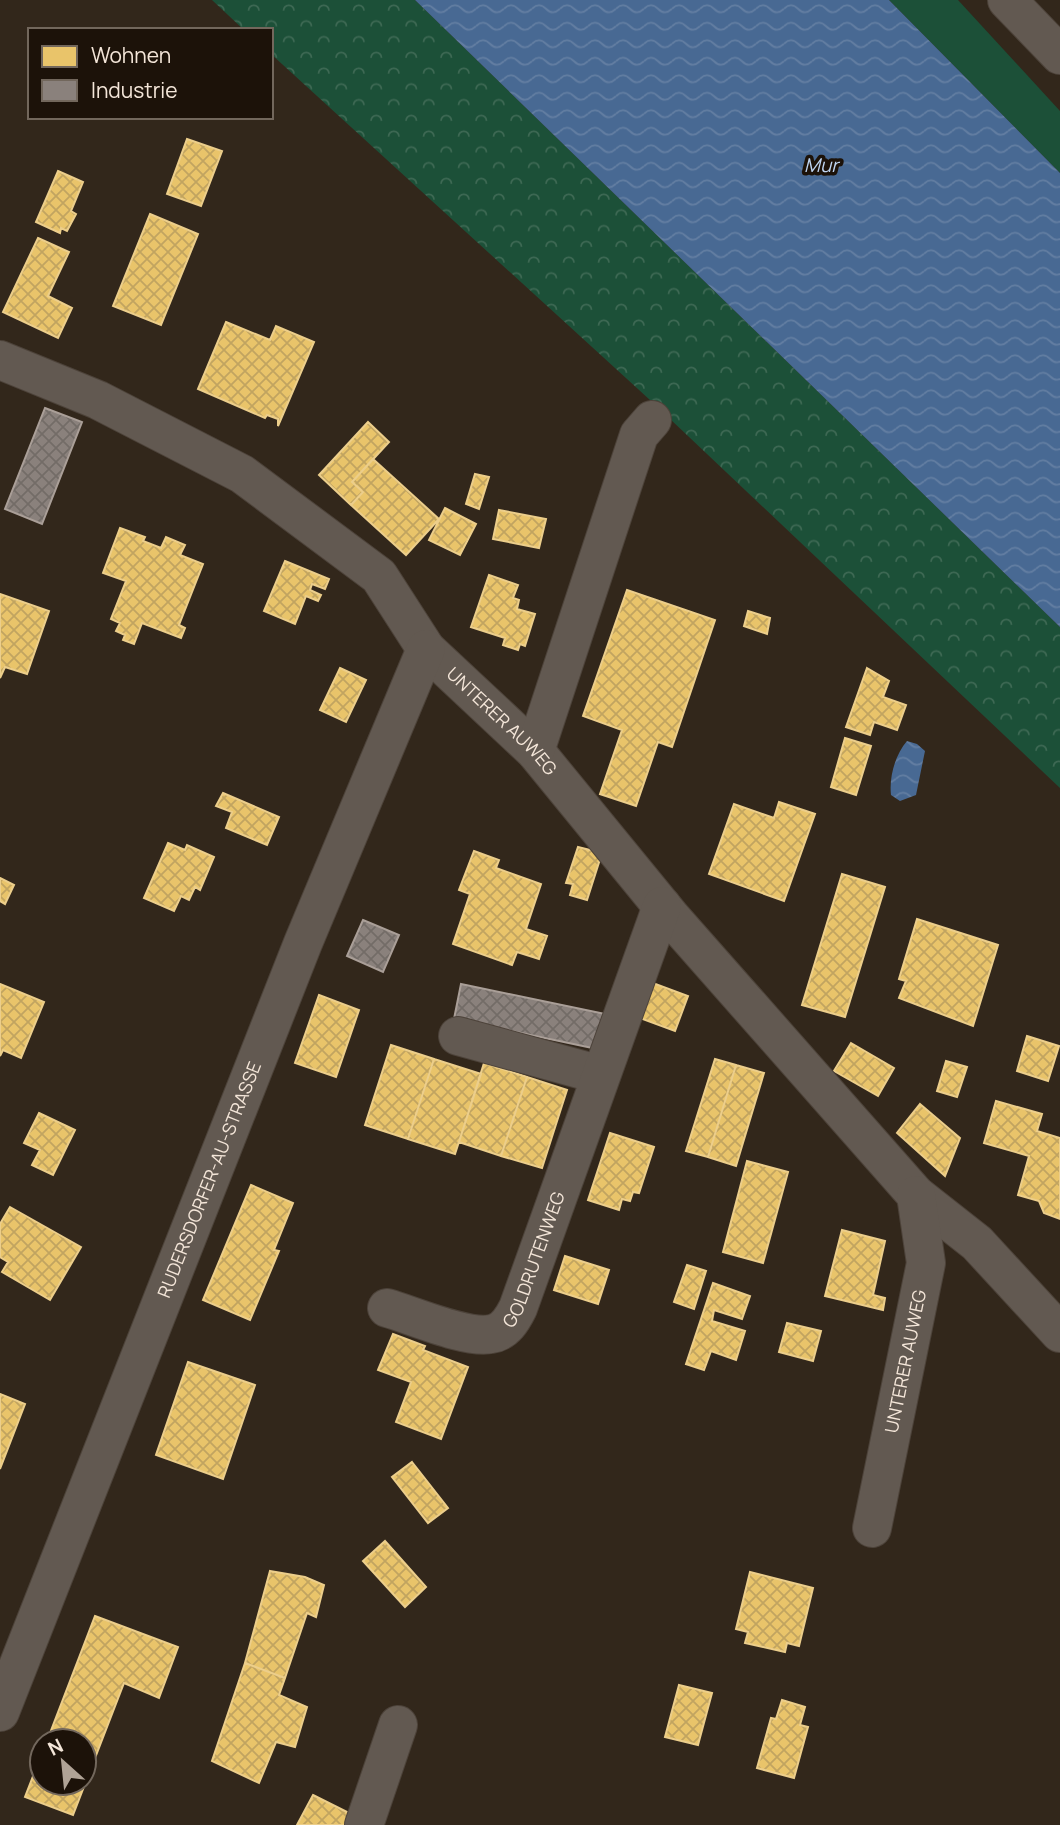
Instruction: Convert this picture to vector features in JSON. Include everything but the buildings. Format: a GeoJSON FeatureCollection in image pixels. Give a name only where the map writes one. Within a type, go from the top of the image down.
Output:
{"type":"FeatureCollection","features":[{"type":"Feature","properties":{"kind":"street"},"geometry":{"type":"LineString","coordinates":[[1007,0],[1060,55]]}},
{"type":"Feature","properties":{"kind":"street","name":"UNTERER AUWEG"},"geometry":{"type":"LineString","coordinates":[[0,360],[97,400],[242,474],[379,576],[426,649],[535,751],[662,906],[916,1195],[977,1243],[1060,1333]]}},
{"type":"Feature","properties":{"kind":"street"},"geometry":{"type":"LineString","coordinates":[[535,751],[639,435],[652,420]]}},
{"type":"Feature","properties":{"kind":"street","name":"RUDERSDORFER-AU-STRASSE"},"geometry":{"type":"LineString","coordinates":[[0,1712],[303,943],[426,649]]}},
{"type":"Feature","properties":{"kind":"street","name":"GOLDRUTENWEG"},"geometry":{"type":"LineString","coordinates":[[387,1308],[466,1332],[491,1334],[509,1325],[518,1308],[662,906]]}},
{"type":"Feature","properties":{"kind":"street"},"geometry":{"type":"LineString","coordinates":[[458,1036],[601,1075]]}},
{"type":"Feature","properties":{"kind":"street","name":"UNTERER AUWEG"},"geometry":{"type":"LineString","coordinates":[[872,1528],[926,1263],[916,1195]]}},
{"type":"Feature","properties":{"kind":"street"},"geometry":{"type":"LineString","coordinates":[[364,1825],[398,1725]]}},
{"type":"Feature","properties":{"kind":"green space"},"geometry":{"type":"Polygon","coordinates":[[[212,0],[415,0],[1060,627],[1060,788],[650,400],[273,56],[273,28],[242,28],[212,0]]]}},
{"type":"Feature","properties":{"kind":"green space"},"geometry":{"type":"Polygon","coordinates":[[[889,0],[958,0],[1060,111],[1060,173],[889,0]]]}},
{"type":"Feature","properties":{"kind":"water","name":"Mur"},"geometry":{"type":"Polygon","coordinates":[[[415,0],[889,0],[1060,173],[1060,627],[415,0]]]}},
{"type":"Feature","properties":{"kind":"water"},"geometry":{"type":"Polygon","coordinates":[[[907,741],[917,744],[925,751],[916,795],[900,801],[891,795],[891,781],[896,759],[907,741]]]}}]}
